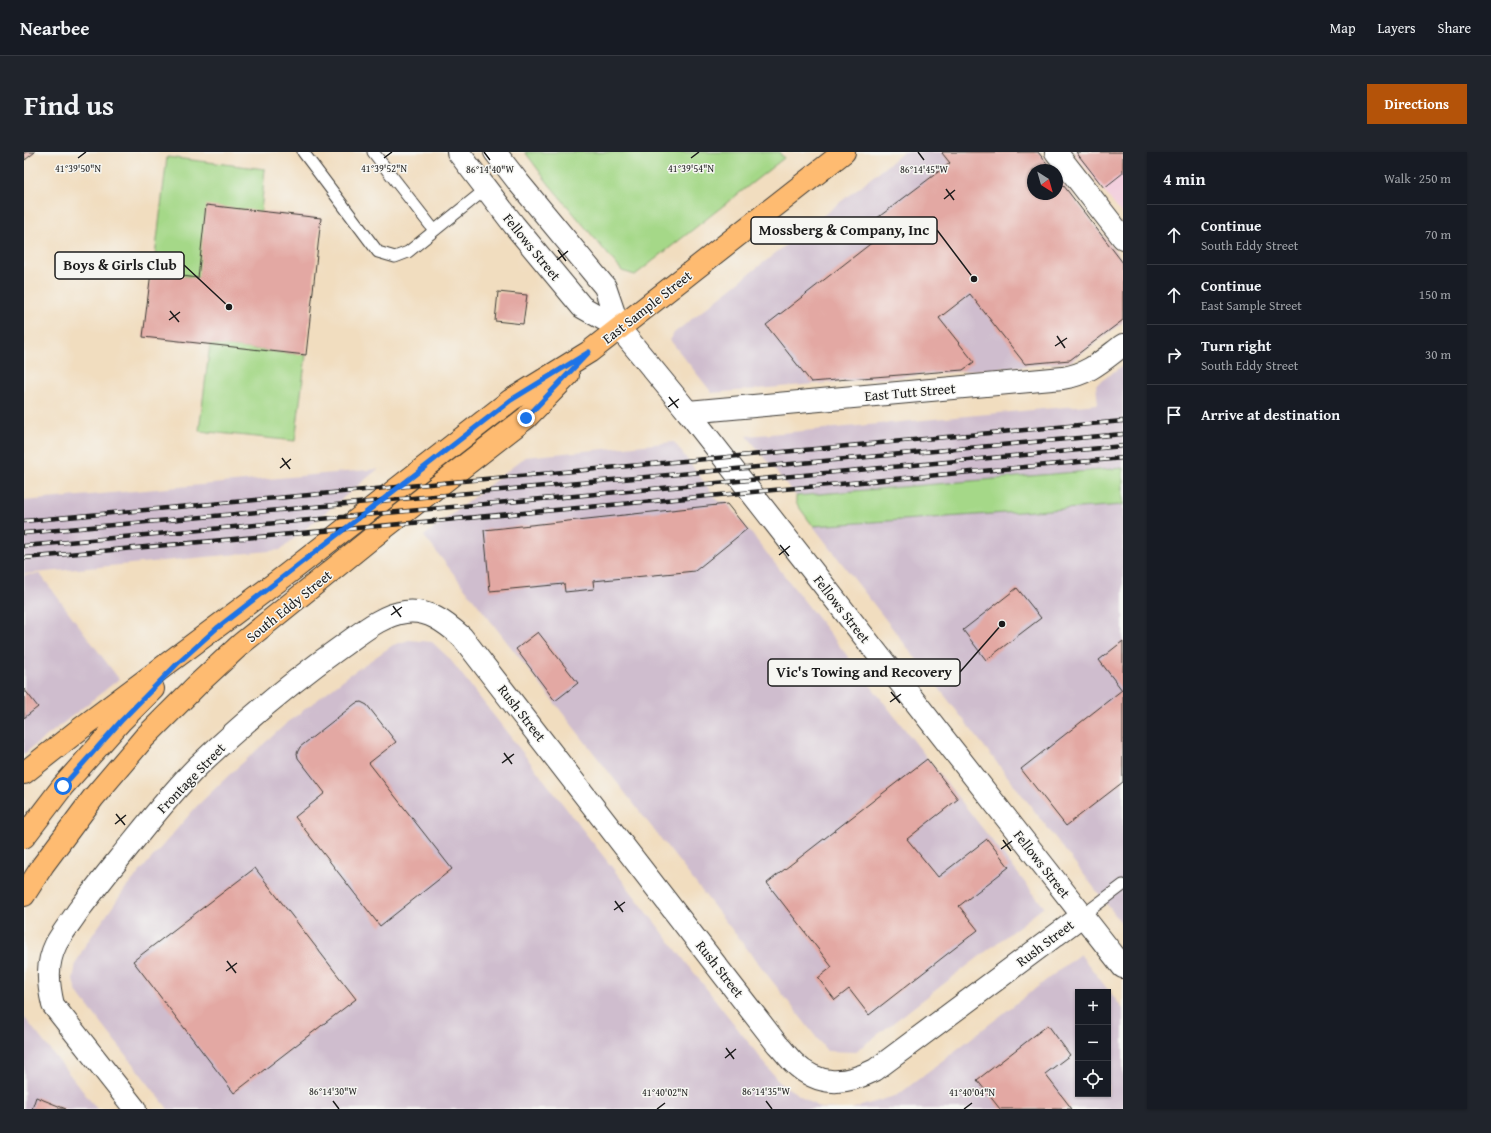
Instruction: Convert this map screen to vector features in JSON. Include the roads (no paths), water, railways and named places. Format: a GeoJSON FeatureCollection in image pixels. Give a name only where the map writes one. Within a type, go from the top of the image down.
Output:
{"type":"FeatureCollection","features":[{"type":"Feature","properties":{"kind":"main road","name":"East Sample Street"},"geometry":{"type":"LineString","coordinates":[[24,773],[80,729],[217,628],[511,400],[589,352],[844,152]]}},
{"type":"Feature","properties":{"kind":"main road","name":"South Eddy Street"},"geometry":{"type":"LineString","coordinates":[[24,895],[43,865],[93,798],[144,738],[199,683],[241,644],[384,529],[526,418],[589,352]]}},
{"type":"Feature","properties":{"kind":"main road"},"geometry":{"type":"LineString","coordinates":[[24,838],[63,786],[121,721],[177,664],[217,628]]}},
{"type":"Feature","properties":{"kind":"street","name":"Fellows Street"},"geometry":{"type":"LineString","coordinates":[[458,152],[486,189],[582,307],[619,328]]}},
{"type":"Feature","properties":{"kind":"street","name":"Fellows Street"},"geometry":{"type":"LineString","coordinates":[[495,152],[605,287],[619,328],[688,412],[1123,968]]}},
{"type":"Feature","properties":{"kind":"street"},"geometry":{"type":"LineString","coordinates":[[1056,152],[1123,238]]}},
{"type":"Feature","properties":{"kind":"street","name":"East Tutt Street"},"geometry":{"type":"LineString","coordinates":[[688,412],[1063,378],[1074,376],[1090,370],[1123,345]]}},
{"type":"Feature","properties":{"kind":"street","name":"Frontage Street"},"geometry":{"type":"LineString","coordinates":[[135,1109],[53,1005],[49,988],[48,973],[50,960],[56,945],[106,874],[164,804],[198,767],[252,717],[317,664],[369,627],[388,616],[405,612],[424,612]]}},
{"type":"Feature","properties":{"kind":"street","name":"Rush Street"},"geometry":{"type":"LineString","coordinates":[[424,612],[446,623],[462,637],[777,1044],[792,1062],[811,1076],[836,1082],[860,1078],[874,1070],[1083,915]]}},
{"type":"Feature","properties":{"kind":"lane"},"geometry":{"type":"LineString","coordinates":[[303,152],[378,252],[395,257],[408,252],[486,189]]}},
{"type":"Feature","properties":{"kind":"lane"},"geometry":{"type":"LineString","coordinates":[[373,152],[434,230]]}},
{"type":"Feature","properties":{"kind":"lane"},"geometry":{"type":"LineString","coordinates":[[1083,915],[1123,885]]}},
{"type":"Feature","properties":{"kind":"railway"},"geometry":{"type":"LineString","coordinates":[[24,521],[1123,421]]}},
{"type":"Feature","properties":{"kind":"railway"},"geometry":{"type":"LineString","coordinates":[[24,533],[1123,434]]}},
{"type":"Feature","properties":{"kind":"railway"},"geometry":{"type":"LineString","coordinates":[[24,546],[1123,446]]}},
{"type":"Feature","properties":{"kind":"railway"},"geometry":{"type":"LineString","coordinates":[[24,558],[1123,458]]}},
{"type":"Feature","properties":{"kind":"place","name":"Mossberg & Company, Inc"},"geometry":{"type":"Point","coordinates":[974,279]}},
{"type":"Feature","properties":{"kind":"place","name":"Boys & Girls Club"},"geometry":{"type":"Point","coordinates":[229,307]}},
{"type":"Feature","properties":{"kind":"place","name":"Vic's Towing and Recovery"},"geometry":{"type":"Point","coordinates":[1002,624]}}]}
